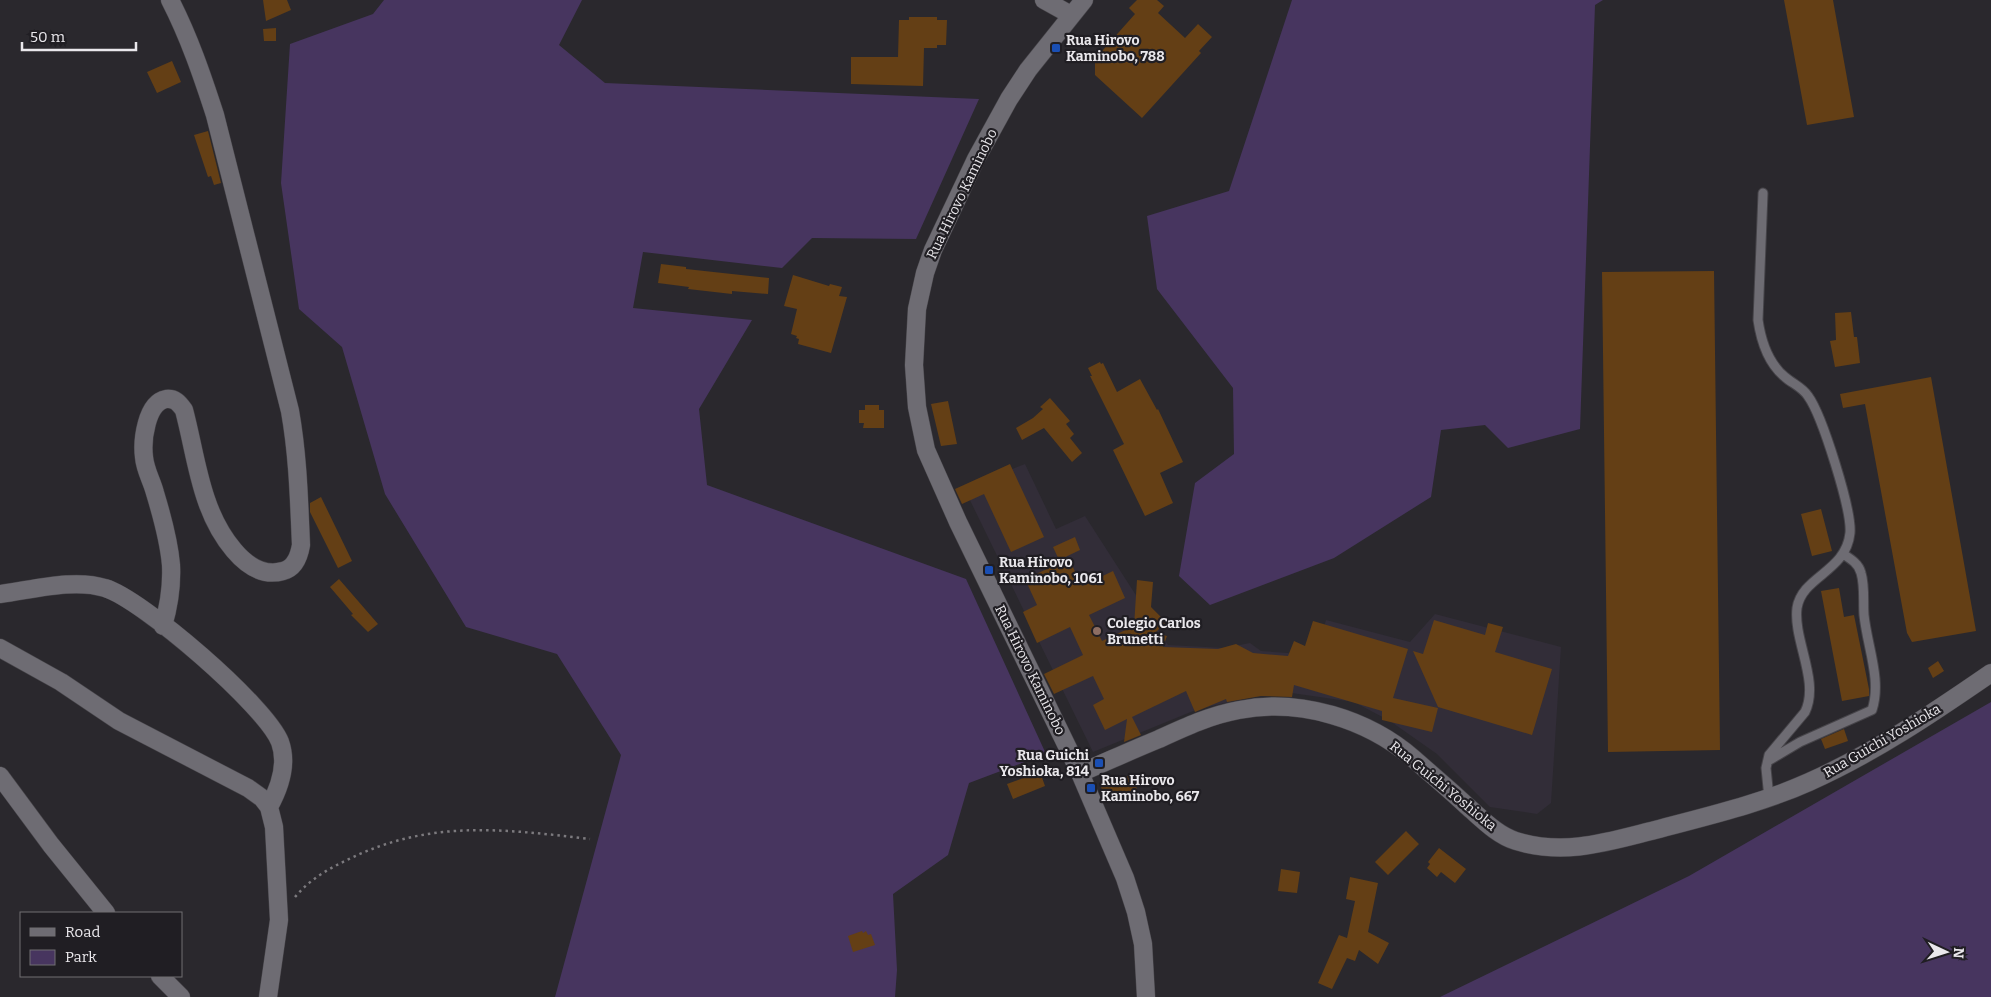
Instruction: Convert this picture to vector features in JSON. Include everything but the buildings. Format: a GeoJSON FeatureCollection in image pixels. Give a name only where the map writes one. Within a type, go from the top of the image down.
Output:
{"type":"FeatureCollection","features":[{"type":"Feature","properties":{"kind":"street"},"geometry":{"type":"LineString","coordinates":[[163,626],[170,596],[171,564],[167,539],[144,457],[144,438],[148,420],[160,402],[173,399],[184,410],[207,502],[236,553],[246,563],[258,570],[281,572],[294,565],[300,555],[301,545],[299,480],[290,411],[215,115],[181,21],[170,0]]}},
{"type":"Feature","properties":{"kind":"street"},"geometry":{"type":"LineString","coordinates":[[1044,0],[1071,16]]}},
{"type":"Feature","properties":{"kind":"street","name":"Rua Hirovo Kaminobo"},"geometry":{"type":"LineString","coordinates":[[1084,0],[1009,99],[976,159],[933,250],[925,273],[917,309],[914,365],[917,406],[926,450],[958,522],[1080,773],[1124,878],[1136,912],[1143,944],[1146,997]]}},
{"type":"Feature","properties":{"kind":"street"},"geometry":{"type":"LineString","coordinates":[[0,594],[71,584],[91,584],[120,594],[163,626],[232,684],[272,728],[283,753],[283,770],[275,796],[269,807]]}},
{"type":"Feature","properties":{"kind":"street"},"geometry":{"type":"LineString","coordinates":[[0,648],[61,682],[119,721],[248,788],[262,798],[269,807],[274,827],[279,920],[268,997]]}},
{"type":"Feature","properties":{"kind":"street","name":"Rua Guichi Yoshioka"},"geometry":{"type":"LineString","coordinates":[[1080,773],[1211,717],[1240,709],[1290,707],[1336,716],[1355,723],[1381,737],[1408,754],[1500,833],[1514,840],[1540,847],[1571,848],[1607,842],[1724,812],[1808,783],[1848,764],[1904,732],[1991,673]]}},
{"type":"Feature","properties":{"kind":"street"},"geometry":{"type":"LineString","coordinates":[[0,776],[51,845],[105,912]]}},
{"type":"Feature","properties":{"kind":"street"},"geometry":{"type":"LineString","coordinates":[[161,977],[181,997]]}},
{"type":"Feature","properties":{"kind":"lane"},"geometry":{"type":"LineString","coordinates":[[1763,193],[1758,320],[1760,334],[1763,345],[1775,368],[1802,388],[1813,404],[1850,515],[1850,533],[1843,554],[1830,569],[1802,592],[1797,617],[1807,674],[1809,704],[1805,712],[1769,755],[1767,762],[1769,798]]}},
{"type":"Feature","properties":{"kind":"lane"},"geometry":{"type":"LineString","coordinates":[[1767,762],[1800,742],[1872,710],[1875,700],[1875,685],[1864,617],[1861,572],[1856,563],[1843,554]]}},
{"type":"Feature","properties":{"kind":"path"},"geometry":{"type":"LineString","coordinates":[[279,920],[297,894],[323,873],[365,851],[405,838],[430,833],[472,829],[520,831],[590,839]]}},
{"type":"Feature","properties":{"kind":"shaded area","name":"Colegio Carlos Brunetti"},"geometry":{"type":"Polygon","coordinates":[[[1025,464],[1056,529],[1085,516],[1168,645],[1225,648],[1250,643],[1261,651],[1316,655],[1326,620],[1410,642],[1435,614],[1561,647],[1551,803],[1537,814],[1490,807],[1437,754],[1390,721],[1354,702],[1278,691],[1198,709],[1093,752],[964,488],[1025,464]]]}},
{"type":"Feature","properties":{"kind":"green space"},"geometry":{"type":"Polygon","coordinates":[[[384,0],[582,0],[559,45],[605,83],[979,99],[916,239],[812,238],[782,268],[643,252],[633,308],[752,320],[699,409],[707,485],[966,579],[1046,754],[969,783],[948,855],[893,894],[897,970],[895,997],[555,997],[621,755],[557,654],[466,627],[385,494],[342,347],[299,309],[281,183],[290,44],[373,14],[384,0]]]}},
{"type":"Feature","properties":{"kind":"green space"},"geometry":{"type":"Polygon","coordinates":[[[1292,0],[1603,0],[1595,5],[1580,429],[1508,448],[1485,425],[1441,430],[1431,497],[1334,558],[1210,605],[1179,576],[1195,483],[1234,454],[1233,388],[1157,289],[1147,216],[1229,191],[1292,0]]]}},
{"type":"Feature","properties":{"kind":"green space"},"geometry":{"type":"Polygon","coordinates":[[[1991,702],[1991,997],[1440,997],[1689,876],[1991,702]]]}},
{"type":"Feature","properties":{"kind":"place","name":"Rua Hirovo Kaminobo, 788"},"geometry":{"type":"Point","coordinates":[1056,48]}},
{"type":"Feature","properties":{"kind":"place","name":"Rua Hirovo Kaminobo, 1061"},"geometry":{"type":"Point","coordinates":[989,570]}},
{"type":"Feature","properties":{"kind":"place","name":"Colegio Carlos Brunetti"},"geometry":{"type":"Point","coordinates":[1097,631]}},
{"type":"Feature","properties":{"kind":"place","name":"Rua Guichi Yoshioka, 814"},"geometry":{"type":"Point","coordinates":[1099,763]}},
{"type":"Feature","properties":{"kind":"place","name":"Rua Hirovo Kaminobo, 667"},"geometry":{"type":"Point","coordinates":[1091,788]}}]}
